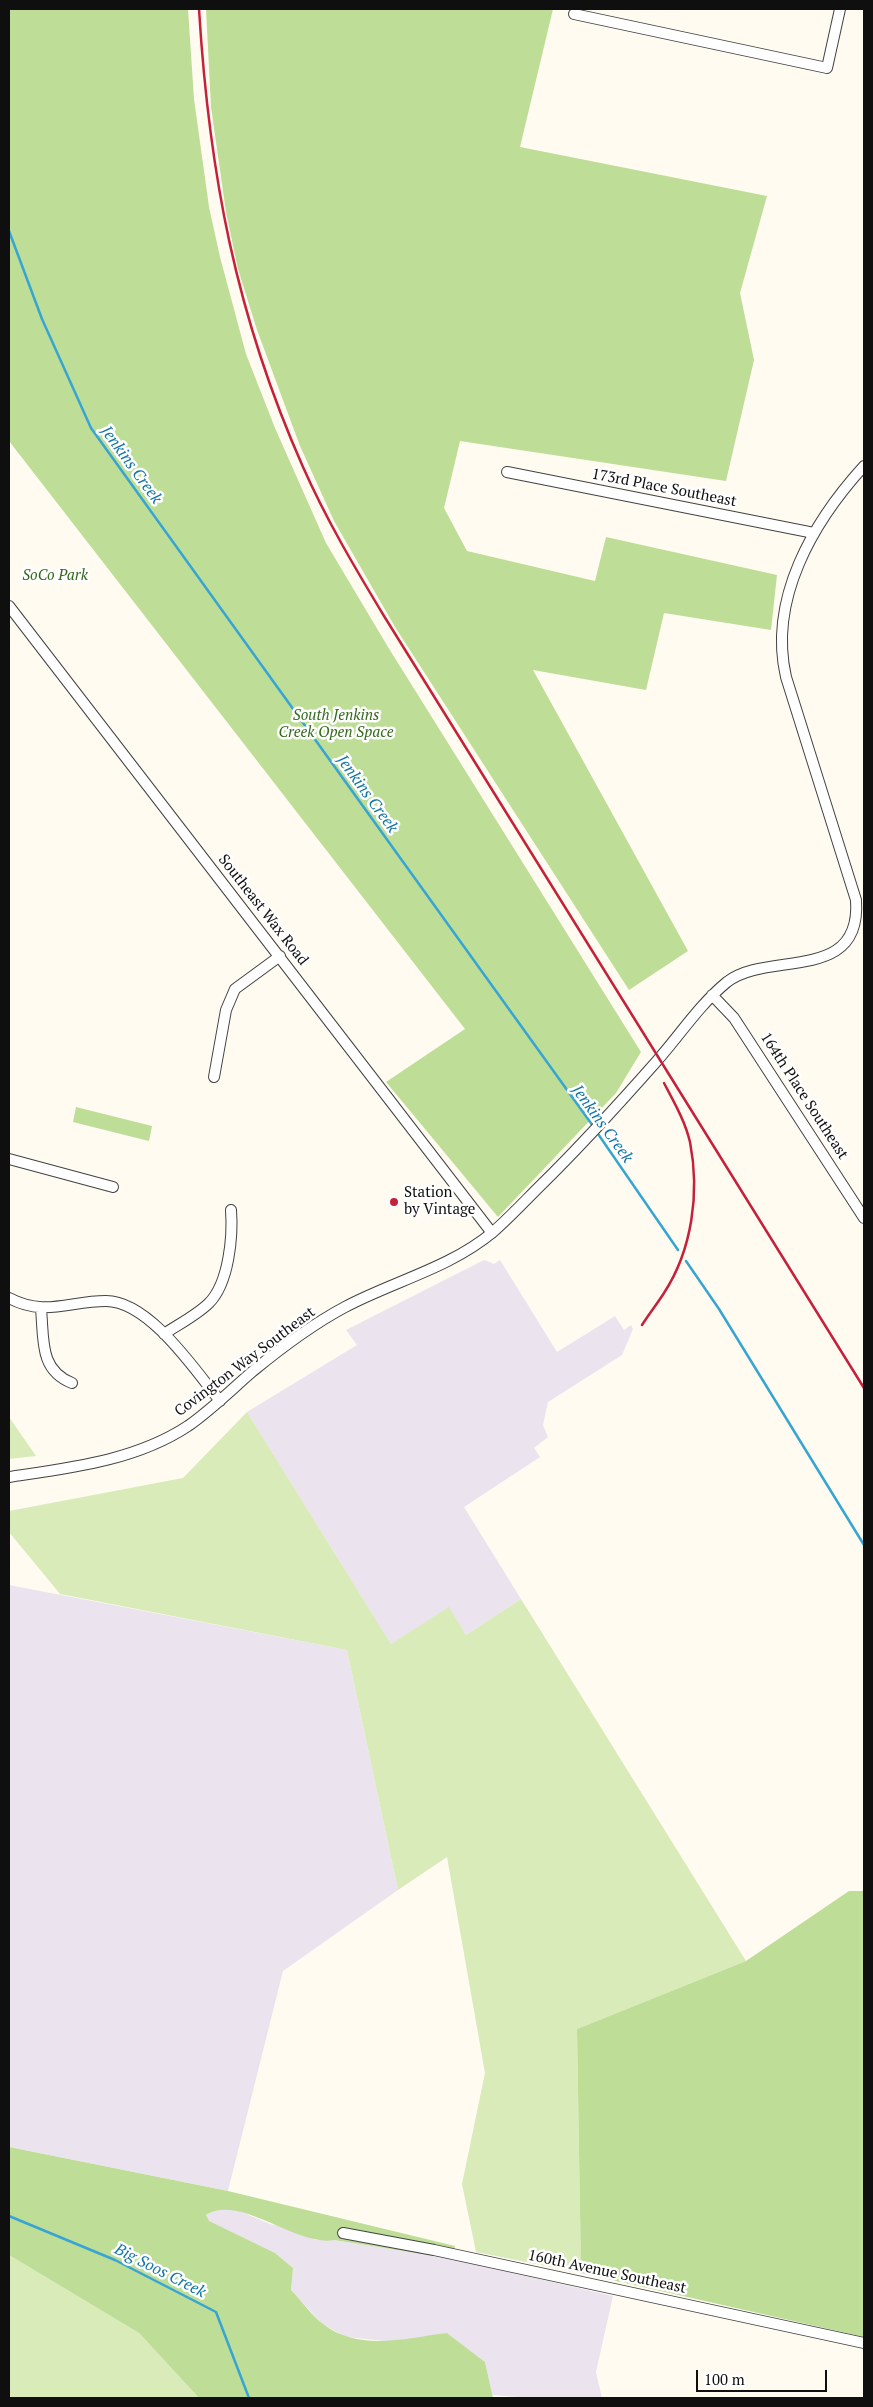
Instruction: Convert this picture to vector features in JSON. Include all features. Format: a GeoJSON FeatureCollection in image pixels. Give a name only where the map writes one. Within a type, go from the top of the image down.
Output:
{"type":"FeatureCollection","features":[{"type":"Feature","properties":{"kind":"street"},"geometry":{"type":"LineString","coordinates":[[574,14],[828,68],[840,9]]}},
{"type":"Feature","properties":{"kind":"street"},"geometry":{"type":"LineString","coordinates":[[814,533],[838,497],[864,466]]}},
{"type":"Feature","properties":{"kind":"street","name":"173rd Place Southeast"},"geometry":{"type":"LineString","coordinates":[[507,472],[814,533]]}},
{"type":"Feature","properties":{"kind":"street","name":"Covington Way Southeast"},"geometry":{"type":"LineString","coordinates":[[9,1477],[124,1456],[186,1428],[261,1365],[322,1321],[346,1306],[452,1259],[492,1233],[584,1142],[712,995],[731,980],[744,973],[808,962],[833,952],[846,942],[857,913],[853,890],[782,662],[780,640],[784,610],[796,575],[814,533]]}},
{"type":"Feature","properties":{"kind":"street","name":"Southeast Wax Road"},"geometry":{"type":"LineString","coordinates":[[9,606],[492,1233]]}},
{"type":"Feature","properties":{"kind":"street"},"geometry":{"type":"LineString","coordinates":[[214,1077],[226,1010],[235,989],[280,956]]}},
{"type":"Feature","properties":{"kind":"street","name":"164th Place Southeast"},"geometry":{"type":"LineString","coordinates":[[712,995],[734,1018],[864,1218]]}},
{"type":"Feature","properties":{"kind":"street"},"geometry":{"type":"LineString","coordinates":[[9,1159],[113,1187]]}},
{"type":"Feature","properties":{"kind":"street"},"geometry":{"type":"LineString","coordinates":[[164,1334],[210,1302],[220,1283],[231,1242],[231,1210]]}},
{"type":"Feature","properties":{"kind":"street"},"geometry":{"type":"LineString","coordinates":[[9,1298],[28,1306],[42,1309],[106,1301],[121,1303],[146,1316],[164,1334],[220,1401]]}},
{"type":"Feature","properties":{"kind":"street"},"geometry":{"type":"LineString","coordinates":[[42,1309],[46,1354],[54,1373],[72,1383]]}},
{"type":"Feature","properties":{"kind":"street","name":"160th Avenue Southeast"},"geometry":{"type":"LineString","coordinates":[[343,2233],[444,2252],[864,2343]]}},
{"type":"Feature","properties":{"kind":"shaded area"},"geometry":{"type":"Polygon","coordinates":[[[484,1260],[494,1264],[500,1260],[557,1352],[615,1316],[624,1330],[631,1325],[633,1329],[622,1355],[548,1402],[543,1425],[548,1437],[534,1448],[540,1457],[464,1507],[521,1599],[466,1635],[449,1608],[391,1644],[247,1412],[357,1345],[346,1330],[484,1260]]]}},
{"type":"Feature","properties":{"kind":"shaded area"},"geometry":{"type":"Polygon","coordinates":[[[9,1585],[347,1650],[398,1890],[283,1971],[228,2191],[9,2147],[9,1585]]]}},
{"type":"Feature","properties":{"kind":"shaded area"},"geometry":{"type":"Polygon","coordinates":[[[222,2208],[237,2210],[316,2240],[334,2240],[447,2258],[613,2296],[596,2372],[602,2398],[530,2398],[492,2395],[485,2362],[447,2333],[395,2342],[346,2337],[322,2324],[291,2290],[293,2268],[275,2253],[208,2221],[206,2215],[222,2208]]]}},
{"type":"Feature","properties":{"kind":"green space","name":"South Jenkins Creek Open Space"},"geometry":{"type":"Polygon","coordinates":[[[9,9],[188,9],[194,99],[209,207],[220,257],[246,354],[275,428],[326,543],[388,647],[641,1052],[616,1093],[498,1217],[386,1082],[465,1029],[9,441],[9,9]]]}},
{"type":"Feature","properties":{"kind":"green space"},"geometry":{"type":"Polygon","coordinates":[[[206,9],[553,9],[520,147],[767,196],[740,293],[754,360],[726,481],[460,441],[444,508],[467,551],[595,581],[606,537],[777,575],[771,630],[664,613],[646,690],[533,670],[688,951],[629,990],[395,627],[334,521],[300,446],[257,330],[238,269],[226,212],[211,107],[206,9]]]}},
{"type":"Feature","properties":{"kind":"green space"},"geometry":{"type":"Polygon","coordinates":[[[76,1107],[152,1126],[149,1141],[73,1122],[76,1107]]]}},
{"type":"Feature","properties":{"kind":"green space"},"geometry":{"type":"Polygon","coordinates":[[[247,1412],[391,1644],[449,1607],[466,1635],[521,1599],[746,1961],[577,2029],[581,2273],[476,2252],[462,2184],[485,2073],[447,1857],[398,1890],[347,1650],[60,1594],[9,1532],[9,1511],[183,1478],[247,1412]]]}},
{"type":"Feature","properties":{"kind":"green space"},"geometry":{"type":"Polygon","coordinates":[[[9,1417],[36,1456],[9,1459],[9,1417]]]}},
{"type":"Feature","properties":{"kind":"green space"},"geometry":{"type":"Polygon","coordinates":[[[849,1891],[864,1891],[864,2337],[581,2273],[577,2029],[746,1961],[849,1891]]]}},
{"type":"Feature","properties":{"kind":"green space"},"geometry":{"type":"Polygon","coordinates":[[[9,2147],[228,2191],[455,2246],[453,2257],[447,2258],[334,2240],[319,2240],[235,2211],[219,2210],[206,2215],[209,2221],[275,2253],[293,2268],[291,2290],[323,2324],[337,2333],[352,2338],[383,2341],[447,2333],[485,2362],[493,2398],[199,2398],[139,2333],[9,2255],[9,2147]]]}},
{"type":"Feature","properties":{"kind":"green space"},"geometry":{"type":"Polygon","coordinates":[[[9,2255],[139,2333],[199,2398],[9,2398],[9,2255]]]}},
{"type":"Feature","properties":{"kind":"waterway","name":"Jenkins Creek"},"geometry":{"type":"LineString","coordinates":[[9,231],[42,319],[91,428],[593,1126]]}},
{"type":"Feature","properties":{"kind":"waterway","name":"Jenkins Creek"},"geometry":{"type":"LineString","coordinates":[[596,1131],[678,1250]]}},
{"type":"Feature","properties":{"kind":"waterway","name":"Jenkins Creek"},"geometry":{"type":"LineString","coordinates":[[686,1261],[719,1309],[864,1545]]}},
{"type":"Feature","properties":{"kind":"waterway","name":"Big Soos Creek"},"geometry":{"type":"LineString","coordinates":[[9,2216],[115,2260],[216,2312],[249,2398]]}},
{"type":"Feature","properties":{"kind":"railway"},"geometry":{"type":"LineString","coordinates":[[199,9],[210,129],[230,243],[243,299],[280,411],[321,505],[384,616],[864,1388]]}},
{"type":"Feature","properties":{"kind":"railway"},"geometry":{"type":"LineString","coordinates":[[642,1325],[674,1276],[687,1240],[694,1201],[693,1161],[688,1134],[664,1083]]}},
{"type":"Feature","properties":{"kind":"place","name":"Station by Vintage"},"geometry":{"type":"Point","coordinates":[394,1202]}},
{"type":"Feature","properties":{"kind":"park label","name":"SoCo Park"},"geometry":{"type":"Point","coordinates":[55,576]}}]}
